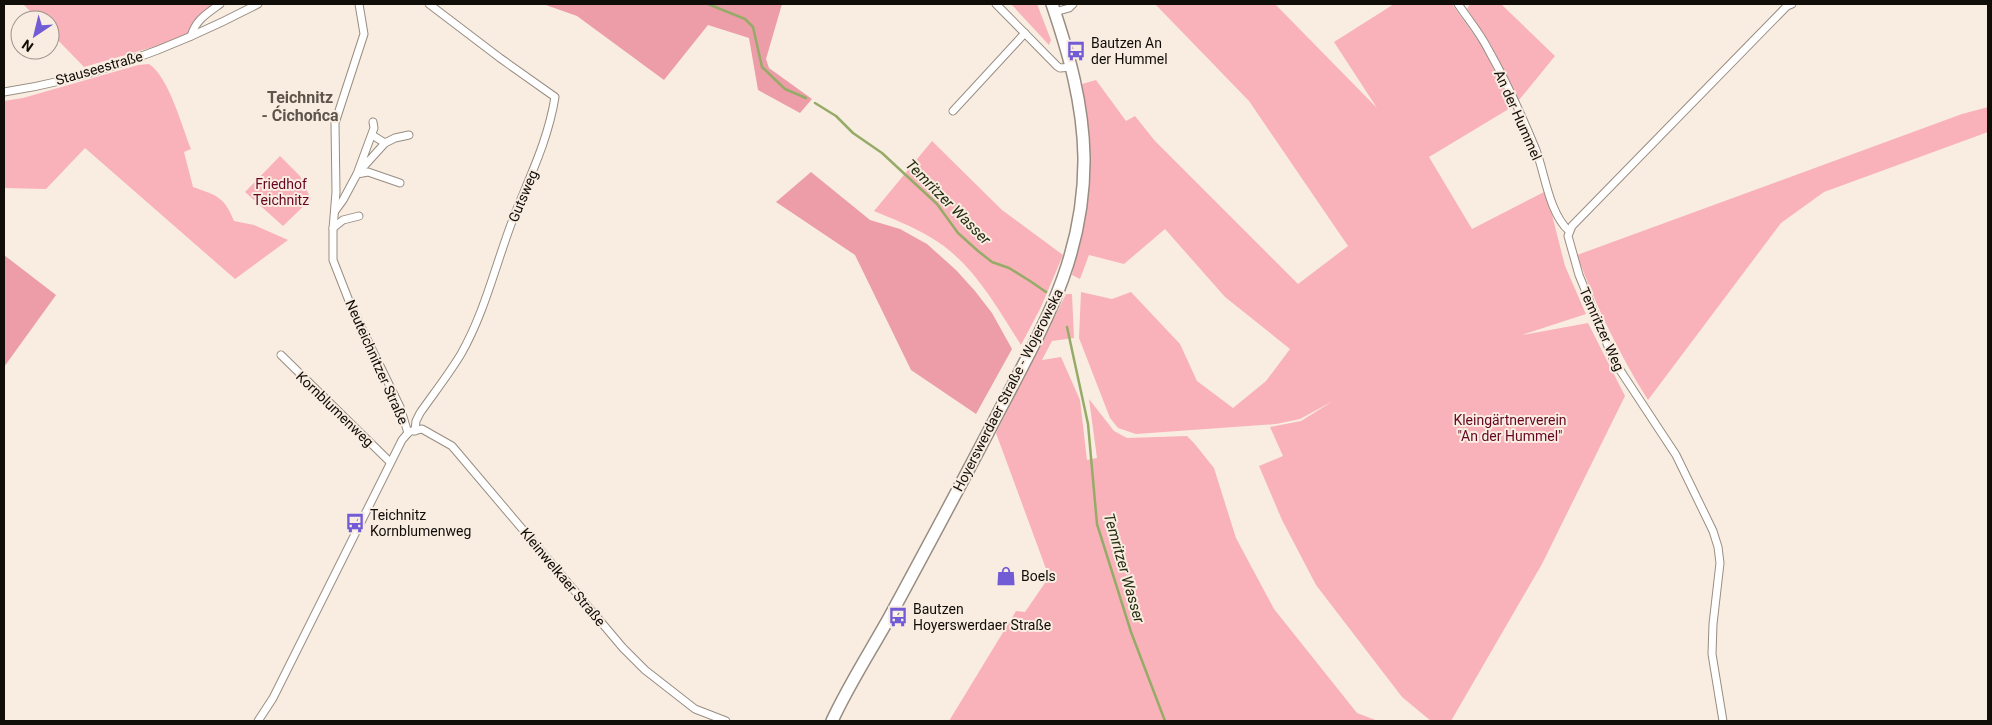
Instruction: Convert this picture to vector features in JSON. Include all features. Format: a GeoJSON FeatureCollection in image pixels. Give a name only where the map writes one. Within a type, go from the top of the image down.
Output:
{"type":"FeatureCollection","features":[{"type":"Feature","properties":{"kind":"main road","name":"Hoyerswerdaer Straße - Wojerowska"},"geometry":{"type":"LineString","coordinates":[[832,721],[997,416],[1050,312],[1071,257],[1078,227],[1084,157],[1081,117],[1072,66],[1053,8]]}},
{"type":"Feature","properties":{"kind":"street"},"geometry":{"type":"LineString","coordinates":[[191,36],[195,25],[201,17],[220,4]]}},
{"type":"Feature","properties":{"kind":"street","name":"Stauseestraße"},"geometry":{"type":"LineString","coordinates":[[4,92],[85,74],[151,53],[220,24],[258,4]]}},
{"type":"Feature","properties":{"kind":"street","name":"Neuteichnitzer Straße"},"geometry":{"type":"LineString","coordinates":[[258,721],[276,692],[390,462],[402,440],[411,432],[351,306],[334,260],[335,123],[364,34],[359,4]]}},
{"type":"Feature","properties":{"kind":"street","name":"Gutsweg"},"geometry":{"type":"LineString","coordinates":[[411,432],[420,413],[461,354],[477,321],[507,235],[535,171],[553,111],[555,97],[429,4]]}},
{"type":"Feature","properties":{"kind":"street"},"geometry":{"type":"LineString","coordinates":[[996,4],[1057,66],[1060,68],[1072,66]]}},
{"type":"Feature","properties":{"kind":"street"},"geometry":{"type":"LineString","coordinates":[[1053,8],[1069,8],[1073,4]]}},
{"type":"Feature","properties":{"kind":"street","name":"An der Hummel"},"geometry":{"type":"LineString","coordinates":[[1458,4],[1487,47],[1515,103],[1536,152],[1555,209],[1563,226],[1569,231]]}},
{"type":"Feature","properties":{"kind":"street"},"geometry":{"type":"LineString","coordinates":[[1569,231],[1780,13],[1792,4]]}},
{"type":"Feature","properties":{"kind":"street"},"geometry":{"type":"LineString","coordinates":[[953,111],[1025,33]]}},
{"type":"Feature","properties":{"kind":"street"},"geometry":{"type":"LineString","coordinates":[[334,211],[343,200],[357,174],[372,135],[374,122]]}},
{"type":"Feature","properties":{"kind":"street"},"geometry":{"type":"LineString","coordinates":[[372,135],[385,143]]}},
{"type":"Feature","properties":{"kind":"street"},"geometry":{"type":"LineString","coordinates":[[357,174],[385,143],[410,135]]}},
{"type":"Feature","properties":{"kind":"street"},"geometry":{"type":"LineString","coordinates":[[357,174],[368,172],[400,183]]}},
{"type":"Feature","properties":{"kind":"street"},"geometry":{"type":"LineString","coordinates":[[333,229],[343,220],[359,216]]}},
{"type":"Feature","properties":{"kind":"street","name":"Temritzer Weg"},"geometry":{"type":"LineString","coordinates":[[1569,231],[1568,241],[1579,275],[1614,361],[1676,455],[1713,531],[1720,563],[1713,624],[1712,654],[1723,721]]}},
{"type":"Feature","properties":{"kind":"street","name":"Kornblumenweg"},"geometry":{"type":"LineString","coordinates":[[281,355],[390,462]]}},
{"type":"Feature","properties":{"kind":"street","name":"Kleinwelkaer Straße"},"geometry":{"type":"LineString","coordinates":[[411,432],[422,429],[452,446],[605,628],[645,670],[695,709],[726,721]]}},
{"type":"Feature","properties":{"kind":"green space"},"geometry":{"type":"Polygon","coordinates":[[[23,4],[220,4],[201,17],[191,36],[84,67],[60,42],[60,10],[29,10],[23,4]]]}},
{"type":"Feature","properties":{"kind":"green space"},"geometry":{"type":"Polygon","coordinates":[[[1011,4],[1037,4],[1051,40],[1049,45],[1011,4]]]}},
{"type":"Feature","properties":{"kind":"green space","name":"Kleingärtnerverein \"An der Hummel\""},"geometry":{"type":"Polygon","coordinates":[[[1155,4],[1275,4],[1377,108],[1334,42],[1394,4],[1452,4],[1484,49],[1512,107],[1429,157],[1472,229],[1546,191],[1565,266],[1586,314],[1522,335],[1588,323],[1625,396],[1542,564],[1451,721],[1431,721],[1402,697],[1316,585],[1282,520],[1259,466],[1283,456],[1270,427],[1301,421],[1333,401],[1300,419],[1276,424],[1136,434],[1118,428],[1110,418],[1079,338],[1081,292],[1112,299],[1131,292],[1180,344],[1197,381],[1233,408],[1266,381],[1290,349],[1225,297],[1165,229],[1124,264],[1089,255],[1080,279],[1072,275],[1083,224],[1089,152],[1082,84],[1096,80],[1126,121],[1135,116],[1155,141],[1298,284],[1348,246],[1249,101],[1155,4]]]}},
{"type":"Feature","properties":{"kind":"green space"},"geometry":{"type":"Polygon","coordinates":[[[1470,4],[1501,4],[1555,56],[1519,100],[1491,45],[1467,9],[1470,4]]]}},
{"type":"Feature","properties":{"kind":"green space"},"geometry":{"type":"Polygon","coordinates":[[[149,64],[156,70],[169,91],[191,149],[184,152],[193,187],[219,198],[227,206],[234,221],[254,225],[288,240],[235,279],[85,148],[46,189],[4,188],[4,101],[23,98],[138,65],[149,64]]]}},
{"type":"Feature","properties":{"kind":"green space"},"geometry":{"type":"Polygon","coordinates":[[[1988,107],[1988,132],[1824,192],[1781,223],[1648,400],[1627,365],[1609,329],[1577,255],[1962,114],[1988,107]]]}},
{"type":"Feature","properties":{"kind":"green space"},"geometry":{"type":"Polygon","coordinates":[[[932,141],[1002,210],[1063,255],[1041,307],[1021,345],[982,285],[971,271],[945,247],[923,233],[874,211],[932,141]]]}},
{"type":"Feature","properties":{"kind":"green space","name":"Friedhof Teichnitz"},"geometry":{"type":"Polygon","coordinates":[[[280,156],[300,176],[311,199],[283,226],[245,192],[280,156]]]}},
{"type":"Feature","properties":{"kind":"green space"},"geometry":{"type":"Polygon","coordinates":[[[1066,294],[1072,294],[1074,338],[1052,341],[1042,360],[1061,357],[1080,400],[1087,460],[1097,458],[1089,399],[1114,431],[1127,438],[1187,436],[1214,468],[1236,538],[1274,609],[1357,713],[1378,721],[949,721],[1016,611],[1025,612],[1049,577],[996,433],[1066,294]]]}},
{"type":"Feature","properties":{"kind":"shaded area"},"geometry":{"type":"Polygon","coordinates":[[[543,4],[782,4],[766,59],[769,68],[812,99],[800,113],[758,90],[749,38],[708,25],[664,80],[577,16],[543,4]]]}},
{"type":"Feature","properties":{"kind":"shaded area"},"geometry":{"type":"Polygon","coordinates":[[[811,172],[870,220],[900,229],[927,244],[956,270],[992,313],[1012,349],[976,414],[911,370],[855,255],[776,202],[811,172]]]}},
{"type":"Feature","properties":{"kind":"shaded area"},"geometry":{"type":"Polygon","coordinates":[[[4,255],[56,295],[4,367],[4,255]]]}},
{"type":"Feature","properties":{"kind":"waterway","name":"Temritzer Wasser"},"geometry":{"type":"LineString","coordinates":[[708,4],[745,19],[753,27],[762,67],[785,89],[806,98]]}},
{"type":"Feature","properties":{"kind":"waterway","name":"Temritzer Wasser"},"geometry":{"type":"LineString","coordinates":[[815,103],[836,116],[853,133],[882,153],[937,204],[958,233],[978,251],[992,262],[1009,268],[1046,292]]}},
{"type":"Feature","properties":{"kind":"waterway","name":"Temritzer Wasser"},"geometry":{"type":"LineString","coordinates":[[1067,327],[1088,424],[1097,524],[1131,632],[1165,721]]}},
{"type":"Feature","properties":{"kind":"place","name":"Bautzen An der Hummel"},"geometry":{"type":"Point","coordinates":[1076,51]}},
{"type":"Feature","properties":{"kind":"place","name":"Teichnitz Kornblumenweg"},"geometry":{"type":"Point","coordinates":[355,523]}},
{"type":"Feature","properties":{"kind":"place","name":"Boels"},"geometry":{"type":"Point","coordinates":[1006,576]}},
{"type":"Feature","properties":{"kind":"place","name":"Bautzen Hoyerswerdaer Straße"},"geometry":{"type":"Point","coordinates":[898,617]}},
{"type":"Feature","properties":{"kind":"district","name":"Teichnitz - Ćichońca"},"geometry":{"type":"Point","coordinates":[300,106]}}]}
